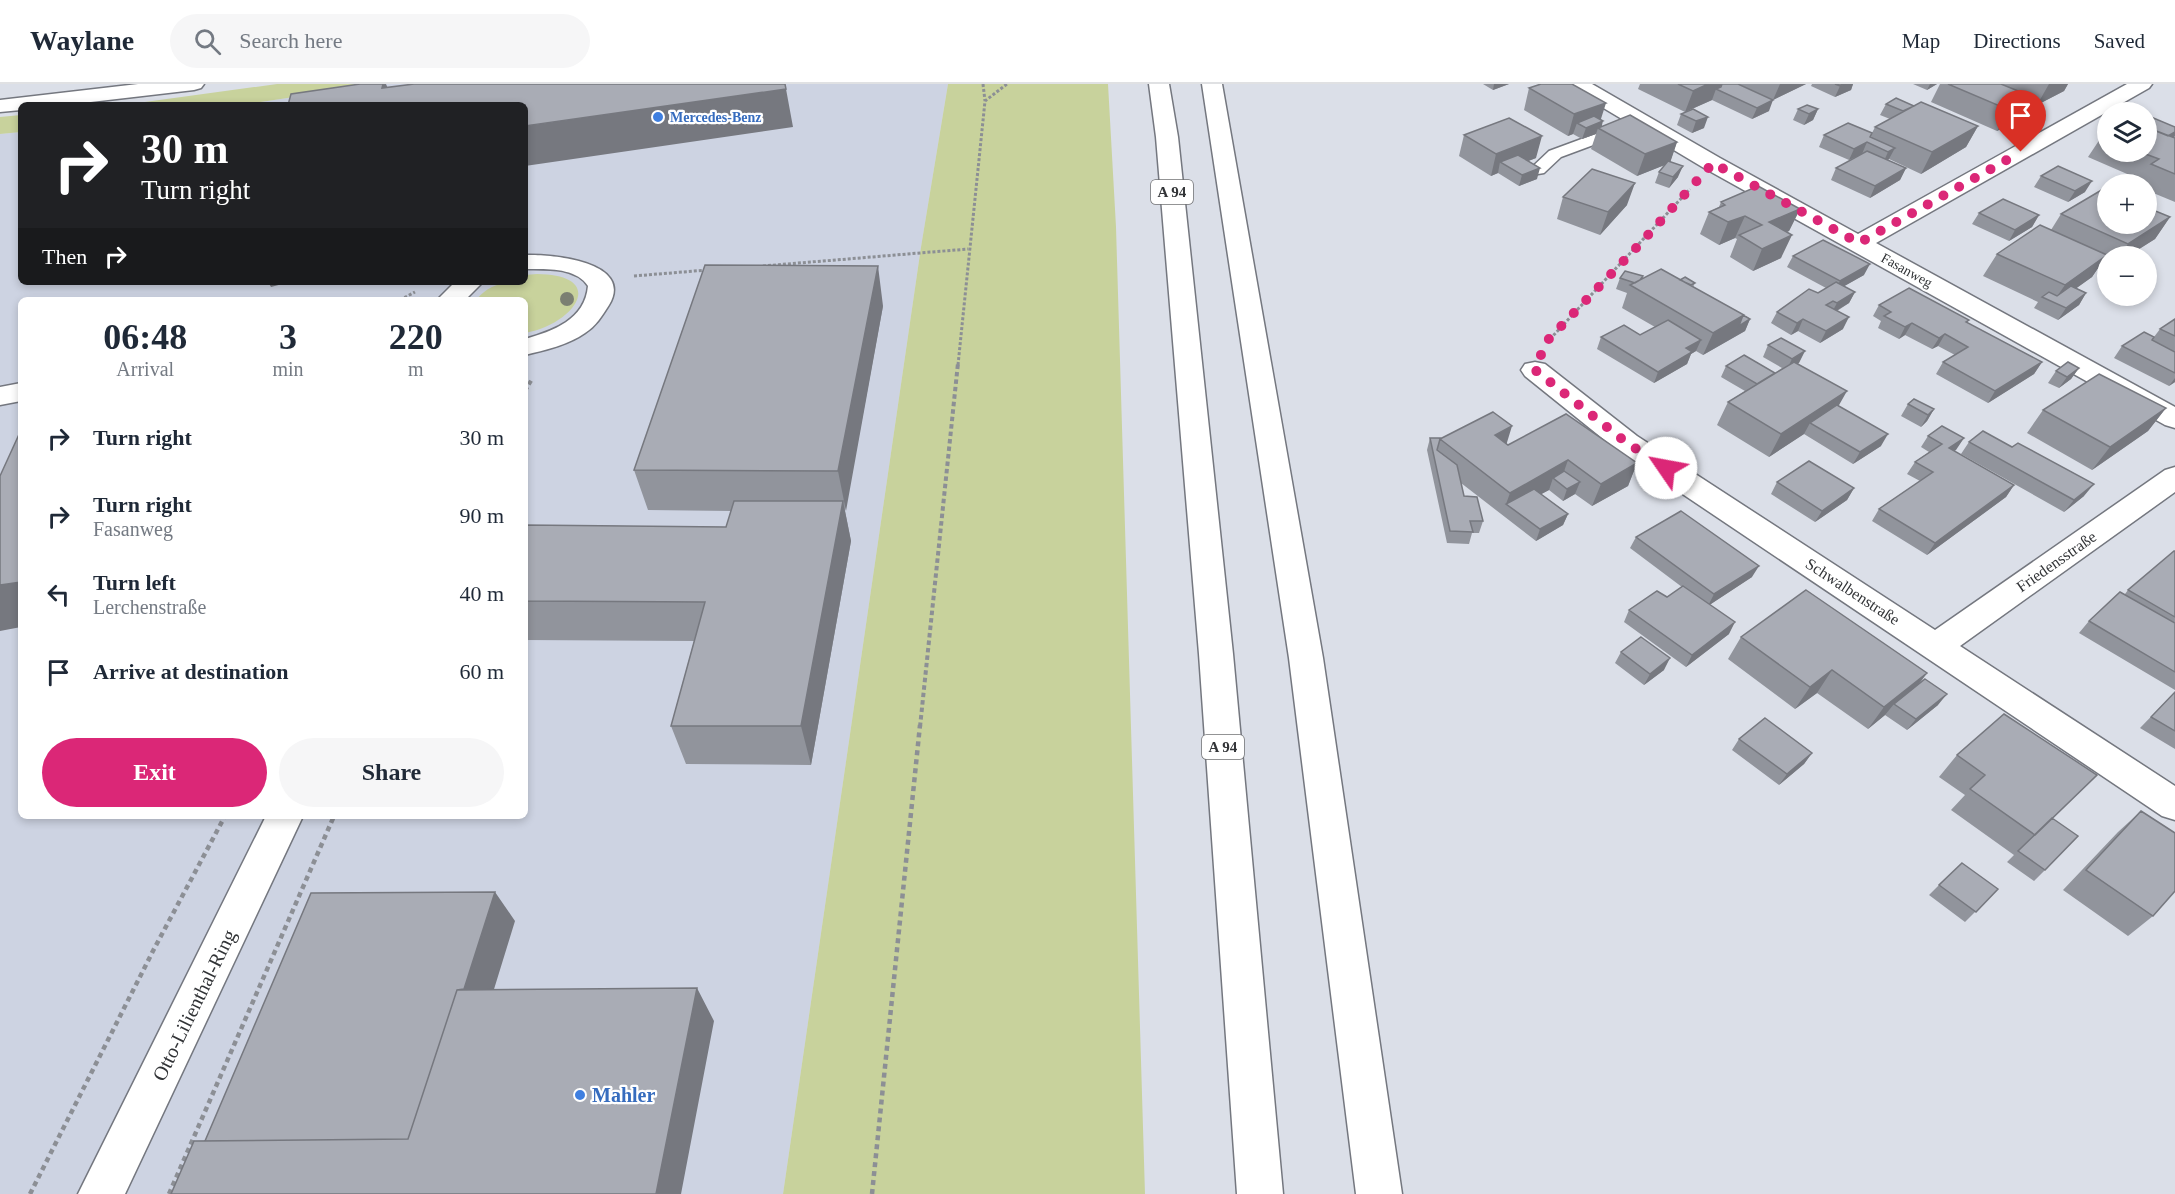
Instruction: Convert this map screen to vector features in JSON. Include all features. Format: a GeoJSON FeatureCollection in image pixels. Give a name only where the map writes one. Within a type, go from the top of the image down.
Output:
{"type":"FeatureCollection","features":[{"type":"Feature","properties":{"kind":"main road"},"geometry":{"type":"LineString","coordinates":[[35,102],[194,84]]}},
{"type":"Feature","properties":{"kind":"main road","name":"A 94"},"geometry":{"type":"LineString","coordinates":[[1159,84],[1168,149],[1216,654],[1260,1194]]}},
{"type":"Feature","properties":{"kind":"main road"},"geometry":{"type":"LineString","coordinates":[[1212,84],[1306,657],[1379,1194]]}},
{"type":"Feature","properties":{"kind":"main road","name":"Fasanweg"},"geometry":{"type":"LineString","coordinates":[[1579,84],[1713,163],[2175,419]]}},
{"type":"Feature","properties":{"kind":"main road"},"geometry":{"type":"LineString","coordinates":[[1859,243],[2142,84]]}},
{"type":"Feature","properties":{"kind":"main road"},"geometry":{"type":"LineString","coordinates":[[0,106],[18,104]]}},
{"type":"Feature","properties":{"kind":"main road"},"geometry":{"type":"LineString","coordinates":[[528,262],[563,262],[581,267],[594,276],[600,288],[599,302],[590,316],[573,330],[528,346]]}},
{"type":"Feature","properties":{"kind":"main road"},"geometry":{"type":"LineString","coordinates":[[453,297],[467,285]]}},
{"type":"Feature","properties":{"kind":"main road","name":"Schwalbenstraße"},"geometry":{"type":"LineString","coordinates":[[1535,370],[1627,443],[2175,805]]}},
{"type":"Feature","properties":{"kind":"main road"},"geometry":{"type":"LineString","coordinates":[[0,396],[18,393]]}},
{"type":"Feature","properties":{"kind":"main road","name":"Friedensstraße"},"geometry":{"type":"LineString","coordinates":[[1936,646],[2175,477]]}},
{"type":"Feature","properties":{"kind":"main road","name":"Otto-Lilienthal-Ring"},"geometry":{"type":"LineString","coordinates":[[101,1194],[284,819]]}},
{"type":"Feature","properties":{"kind":"lane"},"geometry":{"type":"LineString","coordinates":[[1538,169],[1555,154],[1641,122]]}},
{"type":"Feature","properties":{"kind":"path"},"geometry":{"type":"LineString","coordinates":[[872,1194],[985,101],[983,84]]}},
{"type":"Feature","properties":{"kind":"path"},"geometry":{"type":"LineString","coordinates":[[985,101],[1007,84]]}},
{"type":"Feature","properties":{"kind":"path"},"geometry":{"type":"LineString","coordinates":[[1535,370],[1546,342],[1713,163]]}},
{"type":"Feature","properties":{"kind":"path"},"geometry":{"type":"LineString","coordinates":[[755,266],[968,249]]}},
{"type":"Feature","properties":{"kind":"path"},"geometry":{"type":"LineString","coordinates":[[594,276],[637,276],[708,270]]}},
{"type":"Feature","properties":{"kind":"path"},"geometry":{"type":"LineString","coordinates":[[30,1194],[223,819]]}},
{"type":"Feature","properties":{"kind":"path"},"geometry":{"type":"LineString","coordinates":[[169,1194],[333,819]]}},
{"type":"Feature","properties":{"kind":"shaded area"},"geometry":{"type":"Polygon","coordinates":[[[381,84],[948,84],[921,247],[783,1194],[0,1194],[0,134],[18,132],[18,285],[528,285],[528,102],[261,102],[381,84]]]}},
{"type":"Feature","properties":{"kind":"green space"},"geometry":{"type":"Polygon","coordinates":[[[277,84],[381,84],[261,102],[145,102],[277,84]]]}},
{"type":"Feature","properties":{"kind":"green space"},"geometry":{"type":"Polygon","coordinates":[[[948,84],[1108,84],[1116,227],[1145,1194],[783,1194],[921,247],[948,84]]]}},
{"type":"Feature","properties":{"kind":"green space"},"geometry":{"type":"Polygon","coordinates":[[[18,115],[18,132],[0,134],[0,117],[18,115]]]}},
{"type":"Feature","properties":{"kind":"green space"},"geometry":{"type":"Polygon","coordinates":[[[528,275],[559,276],[573,282],[578,291],[577,300],[570,311],[543,328],[528,332],[528,297],[478,297],[498,285],[528,285],[528,275]]]}},
{"type":"Feature","properties":{"kind":"building"},"geometry":{"type":"Polygon","coordinates":[[[360,84],[383,84],[382,88],[414,84],[785,84],[786,89],[528,126],[528,102],[289,102],[291,94],[360,84]]]}},
{"type":"Feature","properties":{"kind":"building"},"geometry":{"type":"Polygon","coordinates":[[[1541,84],[1572,84],[1606,103],[1574,114],[1529,88],[1541,84]]]}},
{"type":"Feature","properties":{"kind":"building"},"geometry":{"type":"Polygon","coordinates":[[[1678,84],[1708,84],[1693,91],[1678,84]]]}},
{"type":"Feature","properties":{"kind":"building"},"geometry":{"type":"Polygon","coordinates":[[[1722,84],[1738,84],[1773,100],[1757,108],[1716,89],[1722,84]]]}},
{"type":"Feature","properties":{"kind":"building"},"geometry":{"type":"Polygon","coordinates":[[[1948,84],[2001,84],[2033,97],[2009,110],[1948,84]]]}},
{"type":"Feature","properties":{"kind":"building"},"geometry":{"type":"Polygon","coordinates":[[[1896,98],[1914,106],[1903,111],[1886,104],[1896,98]]]}},
{"type":"Feature","properties":{"kind":"building"},"geometry":{"type":"Polygon","coordinates":[[[1921,102],[1978,126],[1932,152],[1875,127],[1921,102]]]}},
{"type":"Feature","properties":{"kind":"building"},"geometry":{"type":"Polygon","coordinates":[[[1807,105],[1818,109],[1809,114],[1798,109],[1807,105]]]}},
{"type":"Feature","properties":{"kind":"building"},"geometry":{"type":"Polygon","coordinates":[[[1693,109],[1708,117],[1696,121],[1681,114],[1693,109]]]}},
{"type":"Feature","properties":{"kind":"building"},"geometry":{"type":"Polygon","coordinates":[[[1630,115],[1677,142],[1645,154],[1598,128],[1630,115]]]}},
{"type":"Feature","properties":{"kind":"building"},"geometry":{"type":"Polygon","coordinates":[[[1594,116],[1603,121],[1586,128],[1577,123],[1594,116]]]}},
{"type":"Feature","properties":{"kind":"building"},"geometry":{"type":"Polygon","coordinates":[[[1509,118],[1542,136],[1496,154],[1464,135],[1509,118]]]}},
{"type":"Feature","properties":{"kind":"building"},"geometry":{"type":"Polygon","coordinates":[[[2157,120],[2175,127],[2175,132],[2168,136],[2157,132],[2157,120]]]}},
{"type":"Feature","properties":{"kind":"building"},"geometry":{"type":"Polygon","coordinates":[[[1848,123],[1872,133],[1870,137],[1895,148],[1888,152],[1867,142],[1854,149],[1824,135],[1848,123]]]}},
{"type":"Feature","properties":{"kind":"building"},"geometry":{"type":"Polygon","coordinates":[[[2157,131],[2175,138],[2175,174],[2151,164],[2159,159],[2157,158],[2157,131]]]}},
{"type":"Feature","properties":{"kind":"building"},"geometry":{"type":"Polygon","coordinates":[[[1867,151],[1906,168],[1875,186],[1836,168],[1867,151]]]}},
{"type":"Feature","properties":{"kind":"building"},"geometry":{"type":"Polygon","coordinates":[[[1518,155],[1540,168],[1522,175],[1500,162],[1518,155]]]}},
{"type":"Feature","properties":{"kind":"building"},"geometry":{"type":"Polygon","coordinates":[[[1668,161],[1683,166],[1673,177],[1659,172],[1668,161]]]}},
{"type":"Feature","properties":{"kind":"building"},"geometry":{"type":"Polygon","coordinates":[[[2058,166],[2092,181],[2075,191],[2041,176],[2058,166]]]}},
{"type":"Feature","properties":{"kind":"building"},"geometry":{"type":"Polygon","coordinates":[[[1592,169],[1635,183],[1608,212],[1563,197],[1592,169]]]}},
{"type":"Feature","properties":{"kind":"building"},"geometry":{"type":"Polygon","coordinates":[[[1758,186],[1800,209],[1769,222],[1792,235],[1762,249],[1739,235],[1762,225],[1745,216],[1728,222],[1709,212],[1725,205],[1721,202],[1758,186]]]}},
{"type":"Feature","properties":{"kind":"building"},"geometry":{"type":"Polygon","coordinates":[[[2097,193],[2097,230],[2061,214],[2097,193]]]}},
{"type":"Feature","properties":{"kind":"building"},"geometry":{"type":"Polygon","coordinates":[[[2003,199],[2039,215],[2015,230],[1979,213],[2003,199]]]}},
{"type":"Feature","properties":{"kind":"building"},"geometry":{"type":"Polygon","coordinates":[[[2157,212],[2170,217],[2157,225],[2157,212]]]}},
{"type":"Feature","properties":{"kind":"building"},"geometry":{"type":"Polygon","coordinates":[[[2040,225],[2097,251],[2097,262],[2065,285],[1997,254],[2040,225]]]}},
{"type":"Feature","properties":{"kind":"building"},"geometry":{"type":"Polygon","coordinates":[[[2106,234],[2144,234],[2128,244],[2106,234]]]}},
{"type":"Feature","properties":{"kind":"building"},"geometry":{"type":"Polygon","coordinates":[[[1823,240],[1870,264],[1840,281],[1793,256],[1823,240]]]}},
{"type":"Feature","properties":{"kind":"building"},"geometry":{"type":"Polygon","coordinates":[[[705,265],[878,266],[838,471],[634,470],[705,265]]]}},
{"type":"Feature","properties":{"kind":"building"},"geometry":{"type":"Polygon","coordinates":[[[1661,269],[1744,315],[1713,333],[1630,285],[1661,269]]]}},
{"type":"Feature","properties":{"kind":"building"},"geometry":{"type":"Polygon","coordinates":[[[1625,271],[1643,276],[1635,283],[1620,278],[1625,271]]]}},
{"type":"Feature","properties":{"kind":"building"},"geometry":{"type":"Polygon","coordinates":[[[1685,277],[1695,283],[1691,285],[1680,280],[1685,277]]]}},
{"type":"Feature","properties":{"kind":"building"},"geometry":{"type":"Polygon","coordinates":[[[1836,282],[1855,292],[1837,303],[1833,301],[1826,305],[1849,317],[1826,331],[1803,319],[1797,323],[1777,312],[1809,289],[1818,293],[1836,282]]]}},
{"type":"Feature","properties":{"kind":"building"},"geometry":{"type":"Polygon","coordinates":[[[2071,286],[2086,293],[2066,308],[2042,297],[2049,292],[2057,296],[2071,286]]]}},
{"type":"Feature","properties":{"kind":"building"},"geometry":{"type":"Polygon","coordinates":[[[1909,288],[1969,320],[1966,322],[2042,362],[1995,391],[1943,362],[1968,347],[1945,334],[1939,338],[1912,323],[1905,327],[1884,316],[1891,312],[1879,305],[1909,288]]]}},
{"type":"Feature","properties":{"kind":"building"},"geometry":{"type":"Polygon","coordinates":[[[1743,315],[1750,319],[1739,326],[1743,315]]]}},
{"type":"Feature","properties":{"kind":"building"},"geometry":{"type":"Polygon","coordinates":[[[2175,319],[2175,336],[2160,329],[2175,319]]]}},
{"type":"Feature","properties":{"kind":"building"},"geometry":{"type":"Polygon","coordinates":[[[1668,320],[1701,340],[1686,348],[1692,352],[1658,372],[1601,337],[1624,325],[1640,335],[1668,320]]]}},
{"type":"Feature","properties":{"kind":"building"},"geometry":{"type":"Polygon","coordinates":[[[2144,332],[2154,337],[2152,340],[2175,352],[2175,373],[2122,346],[2144,332]]]}},
{"type":"Feature","properties":{"kind":"building"},"geometry":{"type":"Polygon","coordinates":[[[1781,338],[1805,351],[1792,359],[1768,345],[1781,338]]]}},
{"type":"Feature","properties":{"kind":"building"},"geometry":{"type":"Polygon","coordinates":[[[1744,355],[1775,373],[1757,384],[1726,366],[1744,355]]]}},
{"type":"Feature","properties":{"kind":"building"},"geometry":{"type":"Polygon","coordinates":[[[1794,362],[1847,391],[1781,434],[1728,402],[1794,362]]]}},
{"type":"Feature","properties":{"kind":"building"},"geometry":{"type":"Polygon","coordinates":[[[2068,362],[2079,368],[2067,377],[2056,371],[2068,362]]]}},
{"type":"Feature","properties":{"kind":"building"},"geometry":{"type":"Polygon","coordinates":[[[2099,374],[2166,408],[2110,447],[2043,410],[2099,374]]]}},
{"type":"Feature","properties":{"kind":"building"},"geometry":{"type":"Polygon","coordinates":[[[1914,399],[1934,409],[1928,415],[1908,404],[1914,399]]]}},
{"type":"Feature","properties":{"kind":"building"},"geometry":{"type":"Polygon","coordinates":[[[1837,405],[1888,434],[1860,452],[1810,423],[1837,405]]]}},
{"type":"Feature","properties":{"kind":"building"},"geometry":{"type":"Polygon","coordinates":[[[1493,412],[1512,426],[1495,435],[1508,445],[1566,414],[1637,463],[1601,484],[1568,460],[1510,493],[1440,439],[1493,412]]]}},
{"type":"Feature","properties":{"kind":"building"},"geometry":{"type":"Polygon","coordinates":[[[1942,426],[1964,438],[1949,448],[2014,485],[1935,543],[1879,509],[1933,472],[1915,462],[1942,444],[1928,436],[1942,426]]]}},
{"type":"Feature","properties":{"kind":"building"},"geometry":{"type":"Polygon","coordinates":[[[1983,431],[2012,447],[2018,443],[2094,484],[2074,500],[1969,442],[1983,431]]]}},
{"type":"Feature","properties":{"kind":"building"},"geometry":{"type":"Polygon","coordinates":[[[18,437],[18,582],[0,585],[0,476],[18,437]]]}},
{"type":"Feature","properties":{"kind":"building"},"geometry":{"type":"Polygon","coordinates":[[[1430,438],[1442,438],[1437,450],[1457,465],[1464,496],[1477,497],[1483,521],[1470,521],[1473,532],[1450,531],[1430,438]]]}},
{"type":"Feature","properties":{"kind":"building"},"geometry":{"type":"Polygon","coordinates":[[[1809,461],[1854,488],[1822,511],[1777,482],[1809,461]]]}},
{"type":"Feature","properties":{"kind":"building"},"geometry":{"type":"Polygon","coordinates":[[[1564,471],[1580,482],[1567,489],[1553,478],[1564,471]]]}},
{"type":"Feature","properties":{"kind":"building"},"geometry":{"type":"Polygon","coordinates":[[[1534,489],[1568,514],[1540,529],[1506,504],[1534,489]]]}},
{"type":"Feature","properties":{"kind":"building"},"geometry":{"type":"Polygon","coordinates":[[[734,501],[843,501],[801,726],[671,726],[705,602],[528,601],[528,525],[726,527],[734,501]]]}},
{"type":"Feature","properties":{"kind":"building"},"geometry":{"type":"Polygon","coordinates":[[[1681,511],[1759,566],[1714,594],[1636,537],[1681,511]]]}},
{"type":"Feature","properties":{"kind":"building"},"geometry":{"type":"Polygon","coordinates":[[[2175,551],[2175,617],[2128,590],[2175,551]]]}},
{"type":"Feature","properties":{"kind":"building"},"geometry":{"type":"Polygon","coordinates":[[[1683,586],[1735,622],[1692,655],[1629,610],[1657,591],[1667,597],[1683,586]]]}},
{"type":"Feature","properties":{"kind":"building"},"geometry":{"type":"Polygon","coordinates":[[[1806,590],[1927,673],[1884,707],[1832,670],[1810,687],[1741,637],[1806,590]]]}},
{"type":"Feature","properties":{"kind":"building"},"geometry":{"type":"Polygon","coordinates":[[[2120,592],[2175,623],[2175,672],[2089,621],[2120,592]]]}},
{"type":"Feature","properties":{"kind":"building"},"geometry":{"type":"Polygon","coordinates":[[[1641,637],[1670,658],[1650,674],[1621,652],[1641,637]]]}},
{"type":"Feature","properties":{"kind":"building"},"geometry":{"type":"Polygon","coordinates":[[[1925,679],[1947,694],[1916,719],[1894,704],[1925,679]]]}},
{"type":"Feature","properties":{"kind":"building"},"geometry":{"type":"Polygon","coordinates":[[[2175,692],[2175,731],[2151,717],[2175,692]]]}},
{"type":"Feature","properties":{"kind":"building"},"geometry":{"type":"Polygon","coordinates":[[[2004,714],[2097,775],[2035,835],[1970,789],[1985,775],[1957,755],[2004,714]]]}},
{"type":"Feature","properties":{"kind":"building"},"geometry":{"type":"Polygon","coordinates":[[[1765,718],[1812,753],[1787,774],[1739,739],[1765,718]]]}},
{"type":"Feature","properties":{"kind":"building"},"geometry":{"type":"Polygon","coordinates":[[[2141,811],[2175,833],[2175,891],[2153,916],[2086,870],[2141,811]]]}},
{"type":"Feature","properties":{"kind":"building"},"geometry":{"type":"Polygon","coordinates":[[[2052,818],[2078,836],[2045,870],[2018,851],[2052,818]]]}},
{"type":"Feature","properties":{"kind":"building"},"geometry":{"type":"Polygon","coordinates":[[[1962,863],[1998,889],[1976,912],[1939,885],[1962,863]]]}},
{"type":"Feature","properties":{"kind":"building"},"geometry":{"type":"Polygon","coordinates":[[[495,892],[464,989],[457,990],[408,1139],[205,1141],[311,893],[495,892]]]}},
{"type":"Feature","properties":{"kind":"building","name":"Mahler"},"geometry":{"type":"Polygon","coordinates":[[[697,988],[656,1194],[171,1194],[194,1141],[408,1139],[457,990],[697,988]]]}},
{"type":"Feature","properties":{"kind":"place","name":"Mercedes-Benz"},"geometry":{"type":"Point","coordinates":[658,117]}},
{"type":"Feature","properties":{"kind":"place","name":"Mahler"},"geometry":{"type":"Point","coordinates":[580,1095]}},
{"type":"Feature","properties":{"kind":"route"},"geometry":{"type":"LineString","coordinates":[[1666,468],[1627,443],[1535,370],[1546,342],[1713,163],[1859,243],[2021,152]]}}]}
